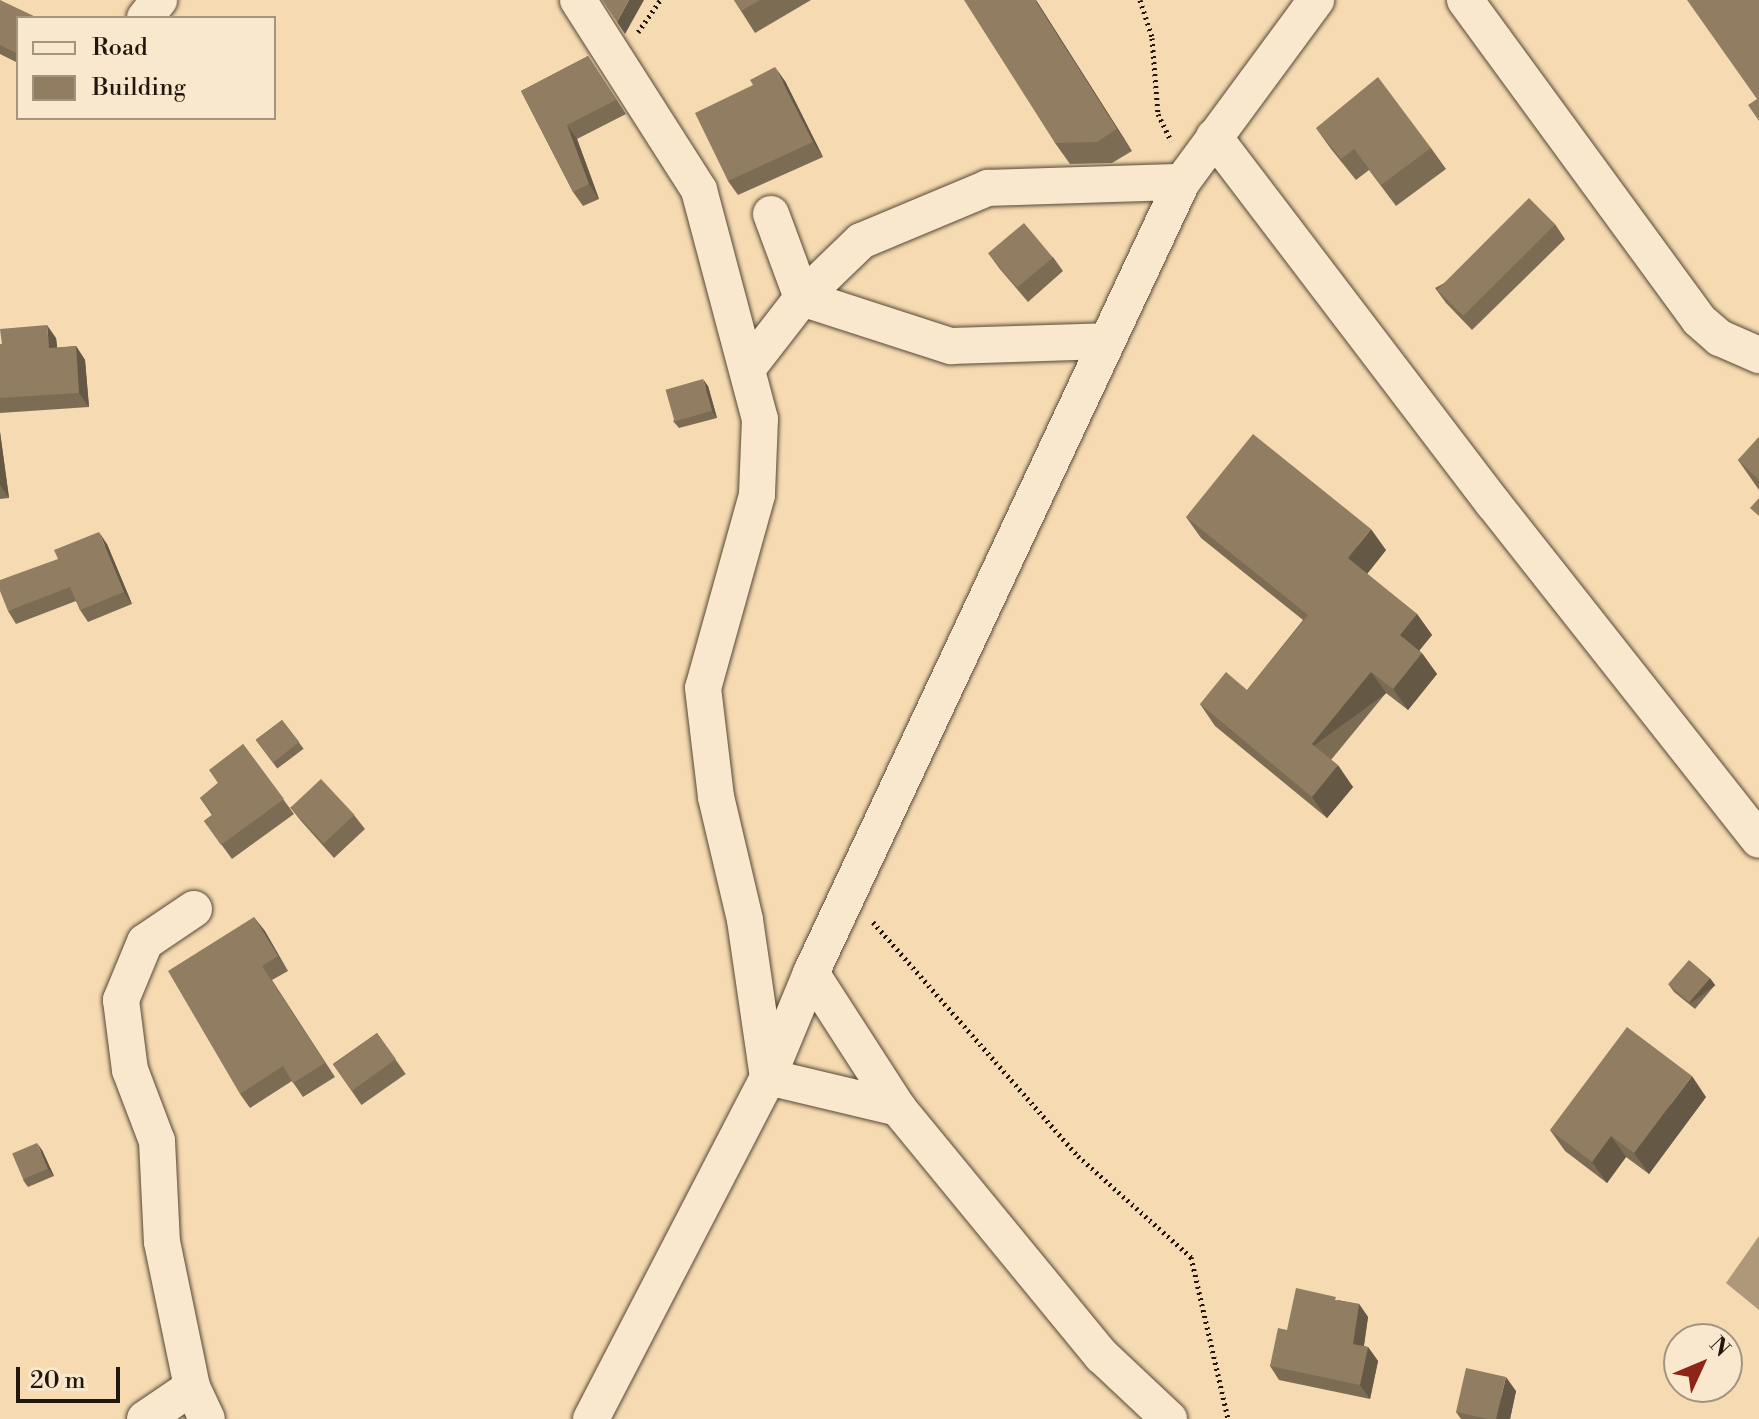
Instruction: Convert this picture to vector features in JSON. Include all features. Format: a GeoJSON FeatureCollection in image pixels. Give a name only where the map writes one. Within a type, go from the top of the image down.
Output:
{"type":"FeatureCollection","features":[{"type":"Feature","properties":{"kind":"street"},"geometry":{"type":"LineString","coordinates":[[147,16],[159,0]]}},
{"type":"Feature","properties":{"kind":"street"},"geometry":{"type":"LineString","coordinates":[[578,0],[699,190],[760,419],[757,495],[703,688],[716,797],[745,920],[768,1077]]}},
{"type":"Feature","properties":{"kind":"street"},"geometry":{"type":"LineString","coordinates":[[591,1419],[768,1077],[811,973],[1185,178],[1316,0]]}},
{"type":"Feature","properties":{"kind":"street"},"geometry":{"type":"LineString","coordinates":[[1465,0],[1699,320],[1720,338],[1759,355]]}},
{"type":"Feature","properties":{"kind":"street"},"geometry":{"type":"LineString","coordinates":[[1214,137],[1493,503],[1759,840]]}},
{"type":"Feature","properties":{"kind":"street"},"geometry":{"type":"LineString","coordinates":[[747,369],[802,298],[861,241],[988,188],[1185,178]]}},
{"type":"Feature","properties":{"kind":"street"},"geometry":{"type":"LineString","coordinates":[[771,214],[802,298]]}},
{"type":"Feature","properties":{"kind":"street"},"geometry":{"type":"LineString","coordinates":[[802,298],[951,346],[1106,341]]}},
{"type":"Feature","properties":{"kind":"street"},"geometry":{"type":"LineString","coordinates":[[145,1419],[200,1403],[162,1242],[157,1141],[130,1070],[121,1000],[145,942],[194,909]]}},
{"type":"Feature","properties":{"kind":"street"},"geometry":{"type":"LineString","coordinates":[[811,973],[898,1108],[1102,1356],[1169,1419]]}},
{"type":"Feature","properties":{"kind":"street"},"geometry":{"type":"LineString","coordinates":[[768,1077],[898,1108]]}},
{"type":"Feature","properties":{"kind":"path"},"geometry":{"type":"LineString","coordinates":[[1140,0],[1152,38],[1158,114],[1185,178]]}},
{"type":"Feature","properties":{"kind":"path"},"geometry":{"type":"LineString","coordinates":[[849,894],[1078,1156],[1191,1257],[1228,1419]]}},
{"type":"Feature","properties":{"kind":"shaded area"},"geometry":{"type":"Polygon","coordinates":[[[1759,1236],[1759,1310],[1726,1283],[1759,1236]]]}},
{"type":"Feature","properties":{"kind":"building"},"geometry":{"type":"Polygon","coordinates":[[[0,0],[34,16],[16,16],[16,53],[0,45],[0,0]]]}},
{"type":"Feature","properties":{"kind":"building"},"geometry":{"type":"Polygon","coordinates":[[[602,0],[629,0],[617,22],[602,0]]]}},
{"type":"Feature","properties":{"kind":"building"},"geometry":{"type":"Polygon","coordinates":[[[734,0],[760,0],[741,11],[734,0]]]}},
{"type":"Feature","properties":{"kind":"building"},"geometry":{"type":"Polygon","coordinates":[[[964,0],[1035,0],[1117,129],[1097,142],[1055,143],[964,0]]]}},
{"type":"Feature","properties":{"kind":"building"},"geometry":{"type":"Polygon","coordinates":[[[1687,0],[1759,0],[1759,121],[1748,105],[1757,99],[1687,0]]]}},
{"type":"Feature","properties":{"kind":"building"},"geometry":{"type":"Polygon","coordinates":[[[588,56],[616,100],[567,125],[589,184],[573,192],[521,91],[588,56]]]}},
{"type":"Feature","properties":{"kind":"building"},"geometry":{"type":"Polygon","coordinates":[[[775,67],[813,142],[728,181],[695,113],[753,85],[750,80],[775,67]]]}},
{"type":"Feature","properties":{"kind":"building"},"geometry":{"type":"Polygon","coordinates":[[[1378,77],[1431,148],[1381,185],[1354,149],[1341,159],[1316,128],[1378,77]]]}},
{"type":"Feature","properties":{"kind":"building"},"geometry":{"type":"Polygon","coordinates":[[[1529,198],[1555,224],[1463,316],[1437,290],[1529,198]]]}},
{"type":"Feature","properties":{"kind":"building"},"geometry":{"type":"Polygon","coordinates":[[[1024,223],[1053,257],[1017,288],[988,253],[1024,223]]]}},
{"type":"Feature","properties":{"kind":"building"},"geometry":{"type":"Polygon","coordinates":[[[47,325],[49,348],[76,346],[79,393],[0,398],[0,329],[47,325]]]}},
{"type":"Feature","properties":{"kind":"building"},"geometry":{"type":"Polygon","coordinates":[[[703,379],[712,411],[675,421],[666,390],[703,379]]]}},
{"type":"Feature","properties":{"kind":"building"},"geometry":{"type":"Polygon","coordinates":[[[1253,434],[1371,529],[1348,558],[1417,614],[1400,635],[1422,653],[1393,689],[1371,672],[1312,744],[1338,765],[1312,797],[1200,704],[1226,672],[1247,690],[1308,615],[1186,517],[1253,434]]]}},
{"type":"Feature","properties":{"kind":"building"},"geometry":{"type":"Polygon","coordinates":[[[1759,437],[1759,480],[1738,460],[1759,437]]]}},
{"type":"Feature","properties":{"kind":"building"},"geometry":{"type":"Polygon","coordinates":[[[1759,498],[1759,516],[1750,508],[1759,498]]]}},
{"type":"Feature","properties":{"kind":"building"},"geometry":{"type":"Polygon","coordinates":[[[99,532],[124,592],[80,610],[70,587],[8,611],[0,591],[0,580],[58,559],[54,550],[99,532]]]}},
{"type":"Feature","properties":{"kind":"building"},"geometry":{"type":"Polygon","coordinates":[[[282,720],[299,742],[273,762],[256,740],[282,720]]]}},
{"type":"Feature","properties":{"kind":"building"},"geometry":{"type":"Polygon","coordinates":[[[243,744],[284,799],[221,845],[204,821],[213,814],[200,798],[218,783],[209,770],[243,744]]]}},
{"type":"Feature","properties":{"kind":"building"},"geometry":{"type":"Polygon","coordinates":[[[321,779],[354,815],[324,843],[290,808],[321,779]]]}},
{"type":"Feature","properties":{"kind":"building"},"geometry":{"type":"Polygon","coordinates":[[[254,917],[278,956],[262,966],[325,1063],[293,1083],[283,1066],[240,1094],[168,971],[254,917]]]}},
{"type":"Feature","properties":{"kind":"building"},"geometry":{"type":"Polygon","coordinates":[[[1689,960],[1710,978],[1689,1003],[1668,984],[1689,960]]]}},
{"type":"Feature","properties":{"kind":"building"},"geometry":{"type":"Polygon","coordinates":[[[1627,1027],[1692,1076],[1634,1153],[1611,1136],[1592,1162],[1550,1130],[1627,1027]]]}},
{"type":"Feature","properties":{"kind":"building"},"geometry":{"type":"Polygon","coordinates":[[[377,1033],[396,1059],[352,1091],[333,1065],[377,1033]]]}},
{"type":"Feature","properties":{"kind":"building"},"geometry":{"type":"Polygon","coordinates":[[[37,1143],[48,1169],[23,1179],[12,1154],[37,1143]]]}},
{"type":"Feature","properties":{"kind":"building"},"geometry":{"type":"Polygon","coordinates":[[[1296,1288],[1359,1304],[1353,1344],[1368,1347],[1360,1385],[1270,1366],[1278,1328],[1287,1330],[1296,1288]]]}},
{"type":"Feature","properties":{"kind":"building"},"geometry":{"type":"Polygon","coordinates":[[[1466,1368],[1506,1377],[1496,1419],[1456,1412],[1466,1368]]]}}]}
